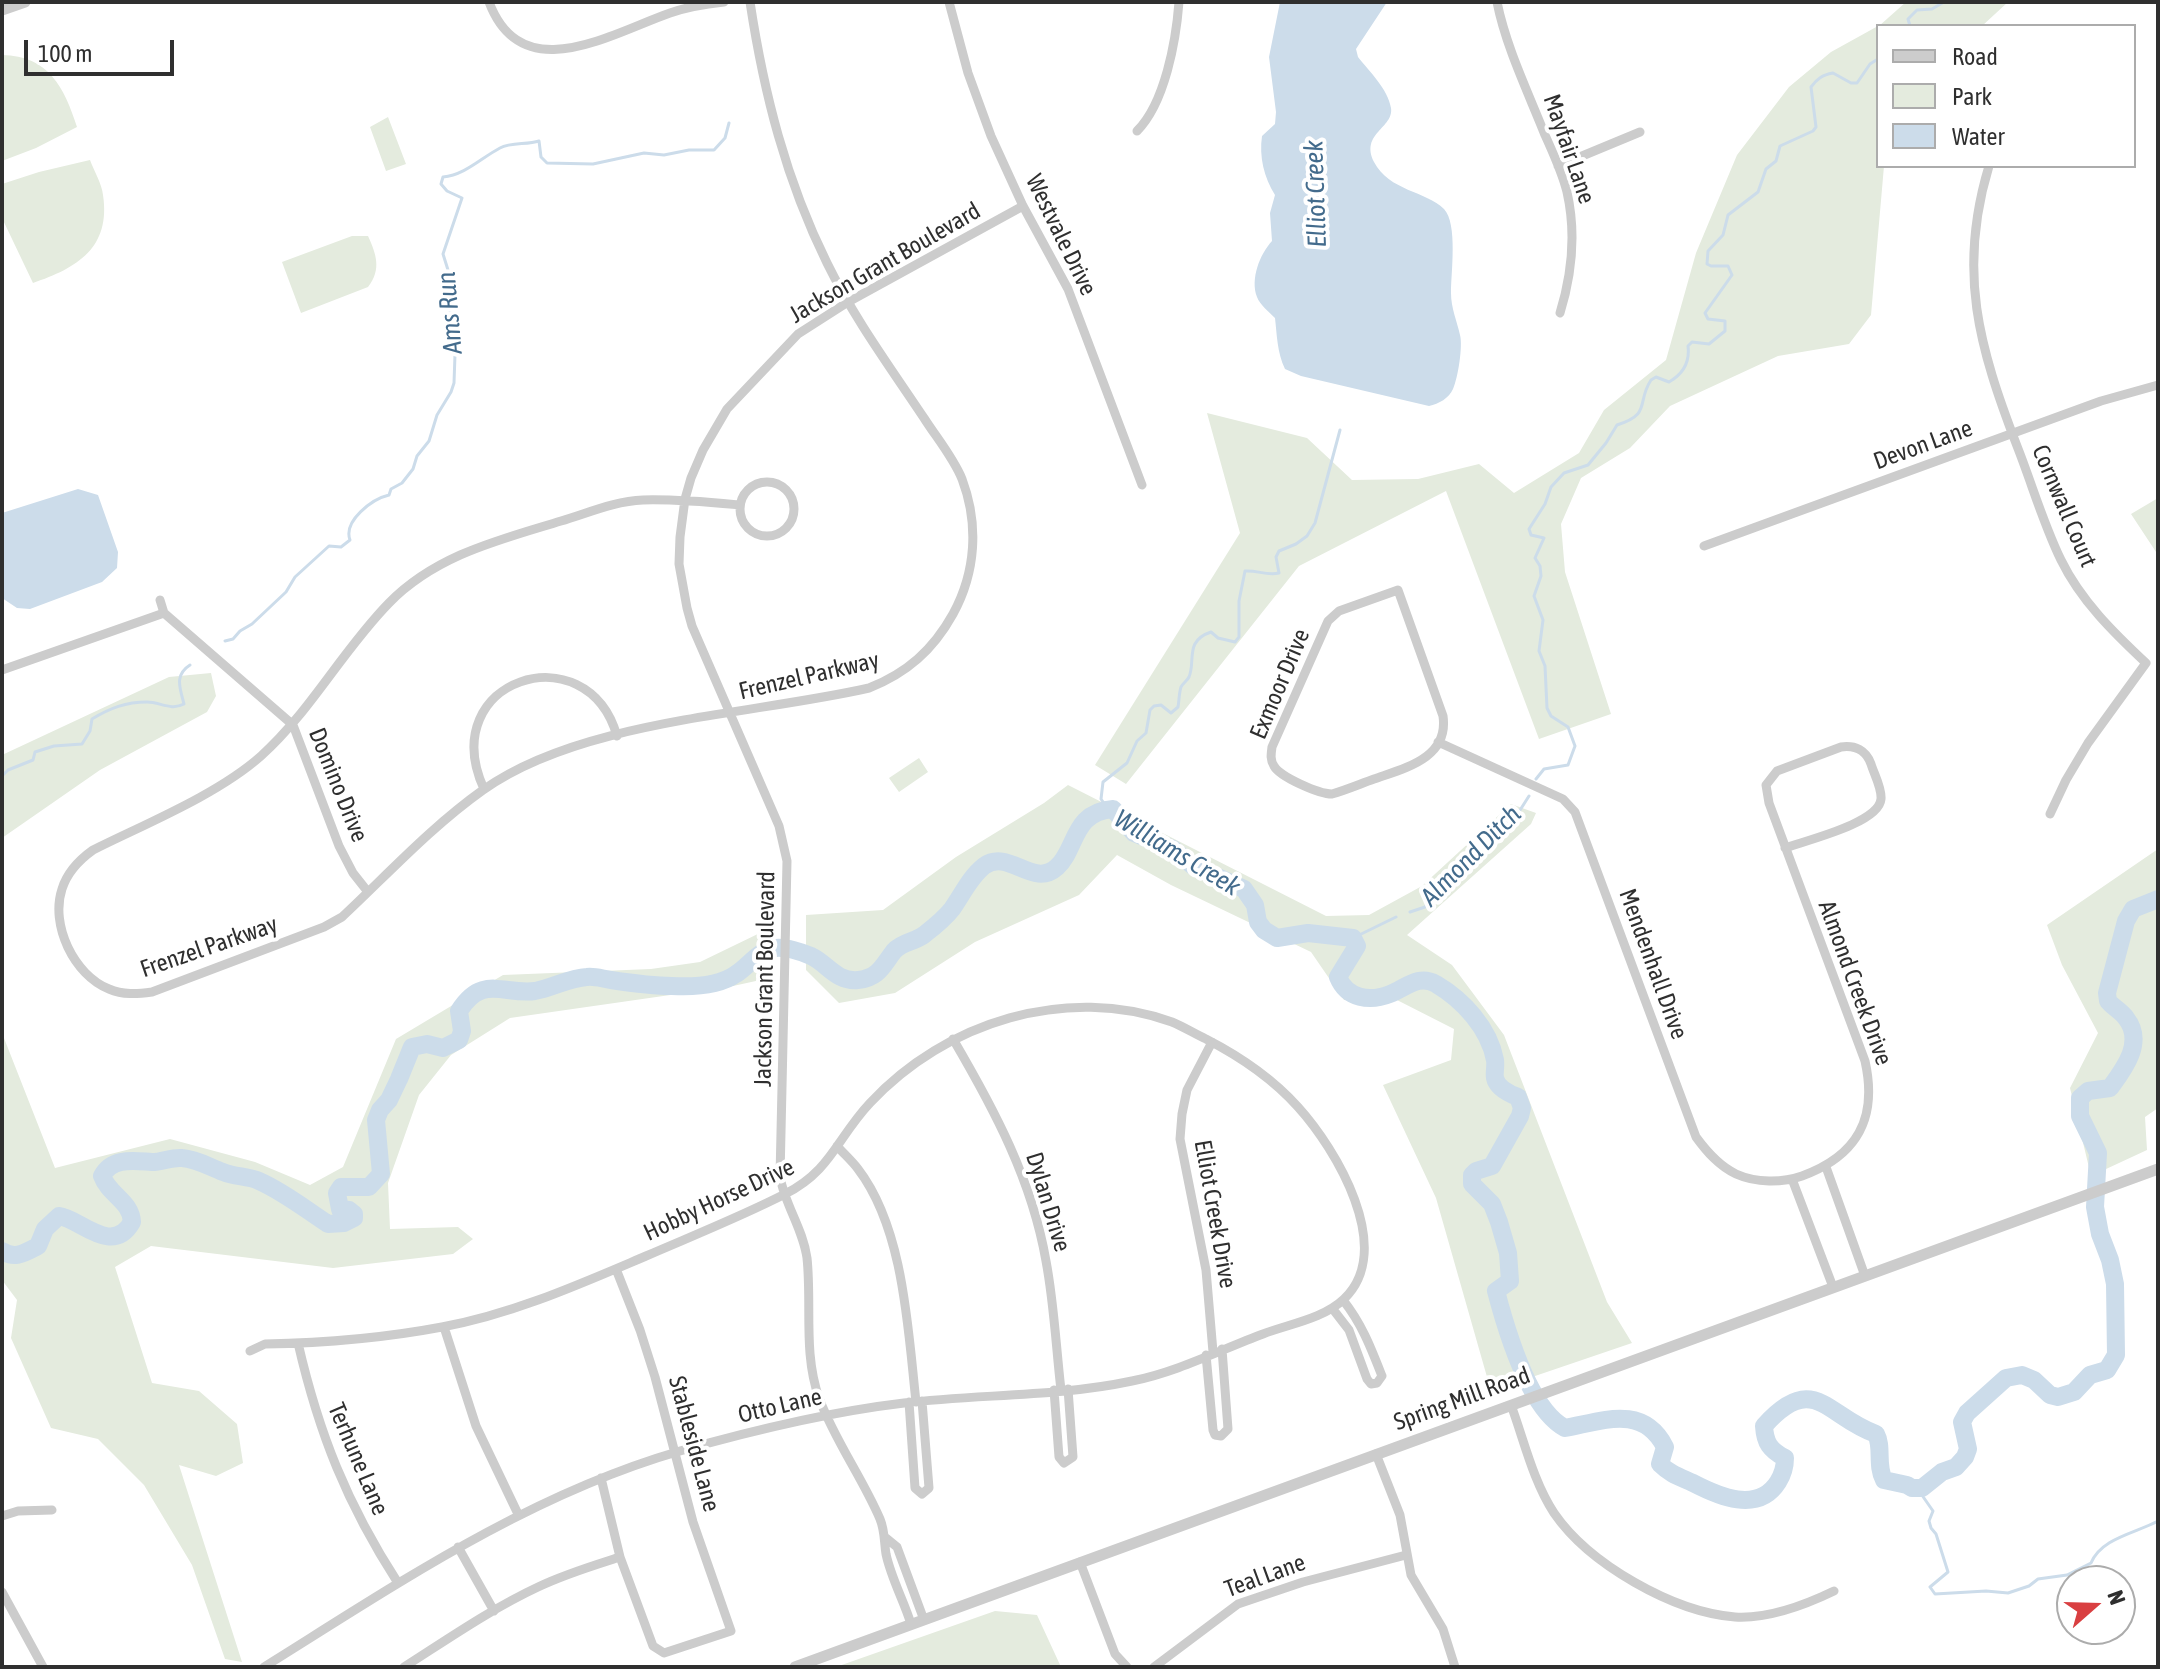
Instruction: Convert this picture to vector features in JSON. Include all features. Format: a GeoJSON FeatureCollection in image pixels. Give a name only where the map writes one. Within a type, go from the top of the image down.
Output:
{"type":"FeatureCollection","features":[{"type":"Feature","properties":{"kind":"street"},"geometry":{"type":"LineString","coordinates":[[2,10],[25,2]]}},
{"type":"Feature","properties":{"kind":"street"},"geometry":{"type":"LineString","coordinates":[[489,2],[496,18],[512,37],[533,48],[550,51],[577,47],[682,9],[724,2]]}},
{"type":"Feature","properties":{"kind":"street","name":"Frenzel Parkway"},"geometry":{"type":"LineString","coordinates":[[293,725],[259,758],[228,780],[84,856],[65,881],[59,899],[62,925],[70,951],[79,966],[98,984],[123,993],[152,992],[324,927],[342,917],[452,814],[484,789],[556,753],[617,736],[860,690],[903,672],[934,644],[955,612],[967,584],[973,554],[973,532],[962,478],[848,302],[807,221],[780,147],[750,2]]}},
{"type":"Feature","properties":{"kind":"street","name":"Westvale Drive"},"geometry":{"type":"LineString","coordinates":[[949,2],[979,105],[1023,206],[1068,289],[1142,485]]}},
{"type":"Feature","properties":{"kind":"street"},"geometry":{"type":"LineString","coordinates":[[1137,131],[1156,106],[1174,39],[1179,2]]}},
{"type":"Feature","properties":{"kind":"street","name":"Mayfair Lane"},"geometry":{"type":"LineString","coordinates":[[1497,2],[1510,45],[1567,193],[1572,221],[1571,257],[1560,313]]}},
{"type":"Feature","properties":{"kind":"street"},"geometry":{"type":"LineString","coordinates":[[1558,166],[1640,132]]}},
{"type":"Feature","properties":{"kind":"street","name":"Cornwall Court"},"geometry":{"type":"LineString","coordinates":[[1988,168],[1973,242],[1974,299],[1982,344],[2012,433],[2062,562],[2100,617],[2146,663],[2088,743],[2050,814]]}},
{"type":"Feature","properties":{"kind":"street","name":"Jackson Grant Boulevard"},"geometry":{"type":"LineString","coordinates":[[911,1624],[886,1553],[886,1538],[863,1482],[820,1399],[811,1362],[807,1257],[780,1177],[787,861],[779,826],[692,626],[681,580],[680,537],[685,499],[703,450],[727,409],[776,354],[798,334],[848,302],[1023,206]]}},
{"type":"Feature","properties":{"kind":"street","name":"Devon Lane"},"geometry":{"type":"LineString","coordinates":[[1704,546],[2101,401],[2158,385]]}},
{"type":"Feature","properties":{"kind":"street"},"geometry":{"type":"LineString","coordinates":[[766,481],[775,482],[790,493],[795,512],[792,521],[780,533],[763,536],[748,529],[740,514],[740,505],[748,488],[766,481]]}},
{"type":"Feature","properties":{"kind":"street"},"geometry":{"type":"LineString","coordinates":[[293,725],[377,616],[412,583],[437,566],[476,548],[634,501],[685,499],[740,505]]}},
{"type":"Feature","properties":{"kind":"street","name":"Exmoor Drive"},"geometry":{"type":"LineString","coordinates":[[1398,590],[1442,711],[1444,724],[1438,742],[1429,755],[1418,763],[1330,794],[1322,794],[1280,774],[1271,756],[1274,743],[1331,618],[1339,611],[1398,590]]}},
{"type":"Feature","properties":{"kind":"street"},"geometry":{"type":"LineString","coordinates":[[2,670],[164,613],[160,600]]}},
{"type":"Feature","properties":{"kind":"street","name":"Domino Drive"},"geometry":{"type":"LineString","coordinates":[[164,613],[293,725],[339,846],[353,873],[368,892]]}},
{"type":"Feature","properties":{"kind":"street"},"geometry":{"type":"LineString","coordinates":[[484,789],[473,753],[476,727],[493,699],[514,683],[555,678],[580,687],[600,703],[617,736]]}},
{"type":"Feature","properties":{"kind":"street","name":"Mendenhall Drive"},"geometry":{"type":"LineString","coordinates":[[1438,742],[1557,797],[1573,808],[1696,1137],[1708,1153],[1736,1174],[1772,1181],[1792,1179],[1826,1167]]}},
{"type":"Feature","properties":{"kind":"street","name":"Almond Creek Drive"},"geometry":{"type":"LineString","coordinates":[[1785,848],[1858,822],[1877,811],[1881,791],[1864,752],[1850,746],[1841,747],[1777,771],[1766,785],[1785,848],[1865,1061],[1870,1084],[1866,1117],[1859,1131],[1851,1145],[1826,1167]]}},
{"type":"Feature","properties":{"kind":"street","name":"Hobby Horse Drive"},"geometry":{"type":"LineString","coordinates":[[250,1351],[265,1344],[367,1339],[444,1327],[535,1301],[616,1269],[784,1195],[822,1170],[859,1115],[890,1083],[953,1039],[1014,1016],[1084,1007],[1143,1014],[1174,1023],[1251,1065],[1296,1105],[1325,1143],[1342,1175],[1366,1241],[1359,1281],[1343,1300]]}},
{"type":"Feature","properties":{"kind":"street","name":"Dylan Drive"},"geometry":{"type":"LineString","coordinates":[[953,1039],[998,1118],[1024,1180],[1038,1224],[1051,1290],[1061,1390],[1073,1457],[1064,1463],[1059,1457],[1061,1390]]}},
{"type":"Feature","properties":{"kind":"street","name":"Elliot Creek Drive"},"geometry":{"type":"LineString","coordinates":[[1212,1042],[1187,1090],[1180,1139],[1206,1270],[1214,1352],[1228,1429],[1221,1436],[1215,1435],[1213,1430],[1214,1352]]}},
{"type":"Feature","properties":{"kind":"street"},"geometry":{"type":"LineString","coordinates":[[837,1146],[858,1168],[869,1186],[895,1256],[909,1324],[916,1402],[929,1488],[922,1494],[915,1488],[916,1402]]}},
{"type":"Feature","properties":{"kind":"street"},"geometry":{"type":"LineString","coordinates":[[1826,1167],[1865,1276]]}},
{"type":"Feature","properties":{"kind":"street","name":"Spring Mill Road"},"geometry":{"type":"LineString","coordinates":[[795,1667],[2158,1167]]}},
{"type":"Feature","properties":{"kind":"street"},"geometry":{"type":"LineString","coordinates":[[1792,1179],[1833,1287]]}},
{"type":"Feature","properties":{"kind":"street","name":"Stableside Lane"},"geometry":{"type":"LineString","coordinates":[[616,1269],[640,1330],[693,1522],[731,1631],[664,1653],[653,1646],[620,1557]]}},
{"type":"Feature","properties":{"kind":"street"},"geometry":{"type":"LineString","coordinates":[[1332,1308],[1349,1330],[1367,1379],[1371,1384],[1380,1381],[1382,1376],[1361,1323],[1343,1300]]}},
{"type":"Feature","properties":{"kind":"street","name":"Otto Lane"},"geometry":{"type":"LineString","coordinates":[[264,1667],[398,1583],[518,1514],[601,1478],[675,1452],[827,1414],[916,1402],[1136,1381],[1332,1308],[1343,1300]]}},
{"type":"Feature","properties":{"kind":"street"},"geometry":{"type":"LineString","coordinates":[[444,1327],[476,1426],[518,1514]]}},
{"type":"Feature","properties":{"kind":"street","name":"Terhune Lane"},"geometry":{"type":"LineString","coordinates":[[298,1343],[318,1423],[340,1479],[398,1583]]}},
{"type":"Feature","properties":{"kind":"street"},"geometry":{"type":"LineString","coordinates":[[1511,1405],[1541,1489],[1554,1512],[1574,1539],[1623,1576],[1689,1607],[1737,1617],[1769,1614],[1834,1591]]}},
{"type":"Feature","properties":{"kind":"street"},"geometry":{"type":"LineString","coordinates":[[1376,1454],[1400,1515],[1406,1555],[1417,1589],[1443,1629],[1455,1667]]}},
{"type":"Feature","properties":{"kind":"street"},"geometry":{"type":"LineString","coordinates":[[404,1667],[494,1611],[568,1573],[620,1557],[601,1478]]}},
{"type":"Feature","properties":{"kind":"street"},"geometry":{"type":"LineString","coordinates":[[2,1516],[18,1511],[52,1510]]}},
{"type":"Feature","properties":{"kind":"street","name":"Jackson Grant Boulevard"},"geometry":{"type":"LineString","coordinates":[[886,1538],[897,1547],[924,1620]]}},
{"type":"Feature","properties":{"kind":"street"},"geometry":{"type":"LineString","coordinates":[[458,1547],[494,1611]]}},
{"type":"Feature","properties":{"kind":"street","name":"Teal Lane"},"geometry":{"type":"LineString","coordinates":[[1154,1667],[1238,1604],[1303,1582],[1406,1555]]}},
{"type":"Feature","properties":{"kind":"street"},"geometry":{"type":"LineString","coordinates":[[1080,1562],[1115,1654],[1127,1667]]}},
{"type":"Feature","properties":{"kind":"street"},"geometry":{"type":"LineString","coordinates":[[2,1592],[43,1667]]}},
{"type":"Feature","properties":{"kind":"green space"},"geometry":{"type":"Polygon","coordinates":[[[1906,2],[2008,2],[1984,24],[1881,24],[1906,2]]]}},
{"type":"Feature","properties":{"kind":"green space"},"geometry":{"type":"Polygon","coordinates":[[[1876,27],[1876,168],[1884,168],[1871,315],[1849,344],[1778,356],[1670,406],[1630,448],[1581,478],[1561,524],[1565,572],[1611,714],[1539,739],[1446,491],[1299,566],[1126,784],[1095,765],[1240,533],[1207,413],[1307,438],[1352,480],[1418,479],[1479,464],[1514,493],[1579,453],[1604,410],[1666,360],[1696,253],[1737,155],[1789,87],[1831,52],[1876,27]]]}},
{"type":"Feature","properties":{"kind":"green space"},"geometry":{"type":"Polygon","coordinates":[[[2,55],[32,61],[52,76],[66,99],[77,127],[2,161],[2,55]]]}},
{"type":"Feature","properties":{"kind":"green space"},"geometry":{"type":"Polygon","coordinates":[[[388,117],[406,164],[386,171],[370,127],[388,117]]]}},
{"type":"Feature","properties":{"kind":"green space"},"geometry":{"type":"Polygon","coordinates":[[[90,160],[103,195],[102,229],[96,242],[77,263],[33,283],[2,218],[2,184],[90,160]]]}},
{"type":"Feature","properties":{"kind":"green space"},"geometry":{"type":"Polygon","coordinates":[[[352,236],[368,236],[373,249],[376,268],[368,287],[301,313],[282,262],[352,236]]]}},
{"type":"Feature","properties":{"kind":"green space"},"geometry":{"type":"Polygon","coordinates":[[[2158,498],[2158,555],[2131,514],[2158,498]]]}},
{"type":"Feature","properties":{"kind":"green space"},"geometry":{"type":"Polygon","coordinates":[[[211,673],[216,696],[207,712],[100,770],[2,838],[2,755],[169,677],[211,673]]]}},
{"type":"Feature","properties":{"kind":"green space"},"geometry":{"type":"Polygon","coordinates":[[[919,758],[928,772],[899,792],[889,778],[919,758]]]}},
{"type":"Feature","properties":{"kind":"green space"},"geometry":{"type":"Polygon","coordinates":[[[1068,785],[1326,916],[1369,915],[1422,886],[1511,804],[1536,813],[1531,824],[1407,935],[1452,965],[1504,1035],[1607,1302],[1632,1343],[1491,1391],[1436,1198],[1383,1085],[1451,1060],[1454,1029],[1395,999],[1344,1000],[1311,952],[1171,885],[1117,855],[1079,895],[975,942],[895,993],[839,1003],[806,970],[806,915],[883,910],[956,857],[1068,785]]]}},
{"type":"Feature","properties":{"kind":"green space"},"geometry":{"type":"Polygon","coordinates":[[[2158,849],[2158,1108],[2145,1117],[2147,1150],[2091,1176],[2070,1088],[2098,1033],[2062,965],[2047,925],[2158,849]]]}},
{"type":"Feature","properties":{"kind":"green space"},"geometry":{"type":"Polygon","coordinates":[[[764,931],[765,979],[510,1018],[451,1055],[419,1095],[388,1183],[390,1229],[458,1227],[473,1239],[453,1254],[333,1268],[151,1246],[115,1267],[152,1383],[199,1391],[237,1424],[243,1463],[216,1476],[179,1465],[242,1662],[225,1659],[192,1565],[144,1485],[98,1439],[51,1428],[11,1338],[17,1300],[2,1280],[2,1033],[55,1168],[170,1139],[255,1162],[310,1185],[343,1167],[396,1039],[503,975],[651,969],[700,962],[764,931]]]}},
{"type":"Feature","properties":{"kind":"green space"},"geometry":{"type":"Polygon","coordinates":[[[995,1611],[1037,1615],[1061,1667],[836,1667],[995,1611]]]}},
{"type":"Feature","properties":{"kind":"water","name":"Elliot Creek"},"geometry":{"type":"Polygon","coordinates":[[[1280,2],[1387,2],[1356,49],[1358,57],[1382,87],[1391,108],[1388,121],[1371,144],[1374,162],[1389,179],[1444,209],[1451,226],[1451,299],[1461,340],[1460,354],[1453,389],[1436,404],[1429,406],[1301,376],[1285,369],[1282,363],[1275,318],[1258,300],[1255,290],[1260,260],[1272,241],[1270,213],[1275,195],[1263,167],[1261,144],[1262,136],[1275,124],[1269,57],[1280,2]]]}},
{"type":"Feature","properties":{"kind":"water"},"geometry":{"type":"Polygon","coordinates":[[[78,489],[98,495],[118,552],[117,568],[102,582],[30,609],[17,608],[2,598],[2,513],[78,489]]]}},
{"type":"Feature","properties":{"kind":"waterway","name":"Almond Ditch"},"geometry":{"type":"LineString","coordinates":[[1909,24],[1908,19],[1917,10],[1932,9],[1944,2]]}},
{"type":"Feature","properties":{"kind":"waterway","name":"Almond Ditch"},"geometry":{"type":"LineString","coordinates":[[1536,779],[1544,769],[1568,765],[1575,746],[1568,727],[1551,716],[1547,708],[1545,666],[1539,651],[1543,620],[1534,596],[1541,576],[1535,558],[1544,538],[1531,535],[1529,529],[1545,504],[1551,487],[1564,473],[1588,465],[1617,425],[1635,417],[1642,407],[1651,380],[1656,377],[1669,382],[1674,379],[1684,367],[1688,346],[1692,342],[1709,344],[1725,331],[1725,321],[1708,319],[1705,313],[1732,275],[1728,266],[1707,264],[1708,251],[1723,235],[1728,215],[1758,192],[1766,169],[1776,161],[1780,146],[1816,127],[1811,87],[1815,82],[1833,73],[1857,83],[1876,60]]}},
{"type":"Feature","properties":{"kind":"waterway","name":"Ams Run"},"geometry":{"type":"LineString","coordinates":[[225,641],[233,639],[252,624],[286,592],[295,577],[329,546],[341,547],[350,540],[349,533],[355,518],[367,506],[389,495],[391,489],[402,483],[429,441],[437,415],[454,383],[456,326],[442,286],[448,270],[443,254],[462,198],[447,191],[441,184],[443,177],[466,170],[504,146],[539,141],[541,157],[547,163],[593,164],[644,153],[664,155],[689,150],[714,150],[725,138],[729,123]]}},
{"type":"Feature","properties":{"kind":"waterway"},"geometry":{"type":"LineString","coordinates":[[1108,809],[1101,799],[1103,782],[1127,763],[1137,741],[1146,733],[1150,710],[1161,705],[1171,713],[1178,707],[1181,687],[1189,677],[1192,652],[1197,641],[1211,632],[1218,638],[1235,642],[1239,637],[1239,601],[1245,571],[1279,573],[1276,557],[1279,551],[1307,536],[1315,523],[1340,430]]}},
{"type":"Feature","properties":{"kind":"waterway","name":"Ams Run"},"geometry":{"type":"LineString","coordinates":[[2,776],[8,770],[33,760],[35,752],[54,746],[82,744],[90,731],[92,719],[112,709],[139,702],[175,707],[184,704],[180,678],[190,665]]}},
{"type":"Feature","properties":{"kind":"waterway","name":"Almond Ditch"},"geometry":{"type":"LineString","coordinates":[[1410,912],[1425,907],[1438,888],[1463,871],[1500,826],[1515,818],[1529,796]]}},
{"type":"Feature","properties":{"kind":"waterway","name":"Williams Creek"},"geometry":{"type":"LineString","coordinates":[[2,1251],[16,1255],[38,1246],[45,1229],[59,1216],[105,1236],[124,1232],[132,1222],[131,1215],[102,1176],[112,1166],[124,1162],[178,1158],[193,1160],[228,1174],[259,1181],[328,1224],[344,1223],[354,1218],[354,1214],[340,1209],[337,1193],[341,1187],[369,1187],[381,1174],[376,1120],[389,1100],[412,1047],[427,1044],[443,1048],[459,1040],[462,1031],[459,1011],[476,993],[485,989],[535,991],[590,977],[656,985],[705,985],[729,978],[759,955],[776,948],[811,956],[844,978],[865,979],[880,970],[894,951],[921,937],[943,919],[974,875],[984,866],[1003,862],[1030,872],[1048,873],[1057,867],[1077,832],[1090,817],[1113,809],[1134,833],[1173,849],[1193,866],[1244,889],[1255,905],[1258,922],[1277,938],[1308,933],[1353,938],[1357,946],[1338,977],[1353,994],[1375,998],[1418,981],[1430,981],[1456,998],[1481,1026],[1492,1048],[1496,1082],[1518,1097],[1522,1108],[1492,1166],[1476,1171],[1472,1175],[1472,1184],[1492,1204],[1508,1253],[1510,1281],[1496,1291],[1506,1326],[1530,1386],[1552,1418],[1565,1428],[1608,1420],[1634,1420],[1656,1434],[1665,1447],[1660,1464],[1668,1470],[1714,1493],[1749,1500],[1770,1492],[1784,1467],[1785,1458],[1769,1445],[1764,1426],[1781,1410],[1796,1401],[1808,1399],[1876,1434],[1884,1480],[1922,1488],[1942,1472],[1956,1467],[1965,1457],[1968,1449],[1962,1422],[1967,1413],[2006,1378],[2022,1375],[2034,1380],[2050,1395],[2058,1397],[2074,1392],[2090,1375],[2107,1370],[2116,1355],[2115,1284],[2095,1207],[2098,1153],[2080,1116],[2080,1098],[2088,1091],[2110,1088],[2130,1055],[2133,1046],[2131,1027],[2108,1001],[2107,993],[2126,921],[2133,909],[2158,899]]}},
{"type":"Feature","properties":{"kind":"waterway","name":"Almond Ditch"},"geometry":{"type":"LineString","coordinates":[[1353,938],[1396,917]]}},
{"type":"Feature","properties":{"kind":"waterway"},"geometry":{"type":"LineString","coordinates":[[1917,1488],[1933,1511],[1929,1521],[1948,1572],[1930,1587],[1935,1594],[2008,1593],[2029,1586],[2038,1579],[2067,1575],[2091,1563],[2111,1542],[2158,1521]]}}]}
